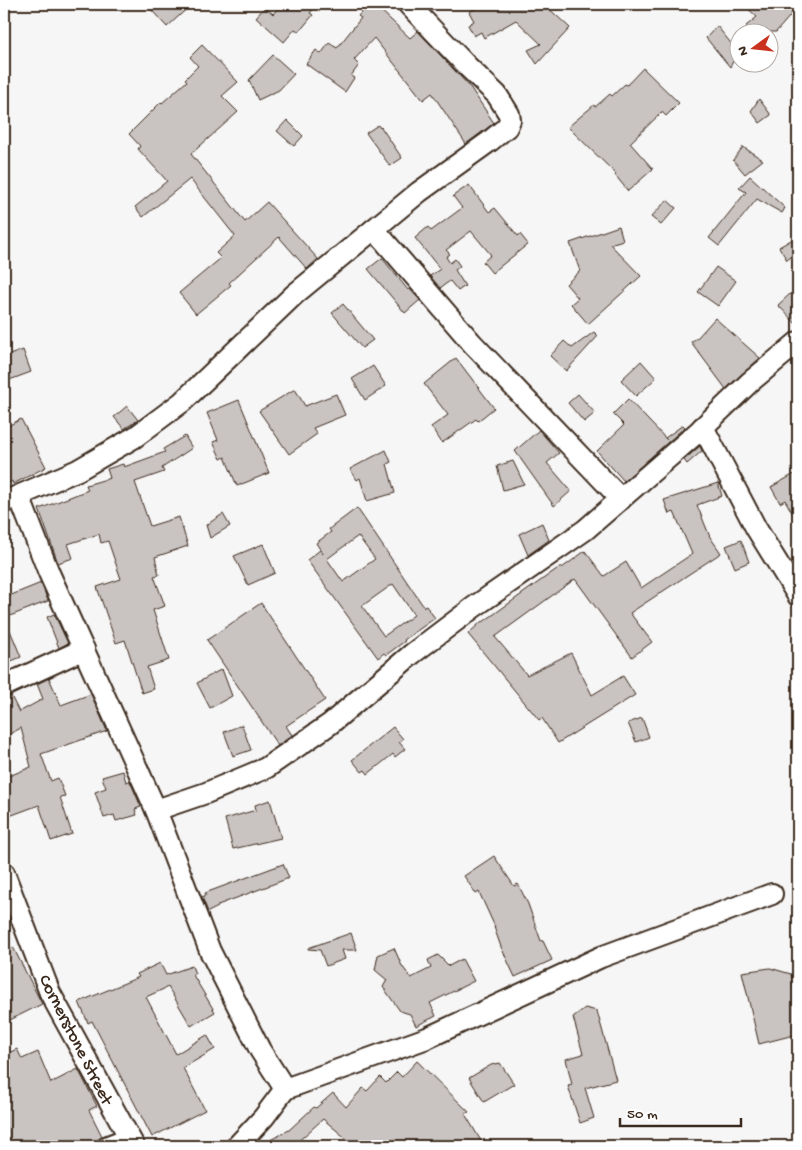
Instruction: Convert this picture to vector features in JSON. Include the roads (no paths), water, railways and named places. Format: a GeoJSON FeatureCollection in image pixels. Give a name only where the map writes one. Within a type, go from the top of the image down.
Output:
{"type":"FeatureCollection","features":[{"type":"Feature","properties":{"kind":"street"},"geometry":{"type":"LineString","coordinates":[[285,1089],[260,1050],[210,951],[156,810],[49,572],[11,499],[78,470],[135,437],[182,402],[295,294],[419,192],[503,131],[510,120],[508,110],[497,95],[408,4]]}},
{"type":"Feature","properties":{"kind":"street"},"geometry":{"type":"LineString","coordinates":[[374,229],[472,343],[621,499]]}},
{"type":"Feature","properties":{"kind":"street"},"geometry":{"type":"LineString","coordinates":[[156,810],[206,793],[266,768],[330,724],[412,654],[474,607],[585,530],[703,427],[750,382],[798,342]]}},
{"type":"Feature","properties":{"kind":"street"},"geometry":{"type":"LineString","coordinates":[[703,427],[756,528],[798,596]]}},
{"type":"Feature","properties":{"kind":"street"},"geometry":{"type":"LineString","coordinates":[[4,686],[84,649]]}},
{"type":"Feature","properties":{"kind":"street","name":"Cornerstone Street"},"geometry":{"type":"LineString","coordinates":[[4,873],[50,993],[132,1142]]}},
{"type":"Feature","properties":{"kind":"street"},"geometry":{"type":"LineString","coordinates":[[237,1146],[264,1117],[285,1089],[427,1038],[601,957],[772,894]]}},
{"type":"Feature","properties":{"kind":"street"},"geometry":{"type":"LineString","coordinates":[[108,1146],[132,1142]]}}]}
